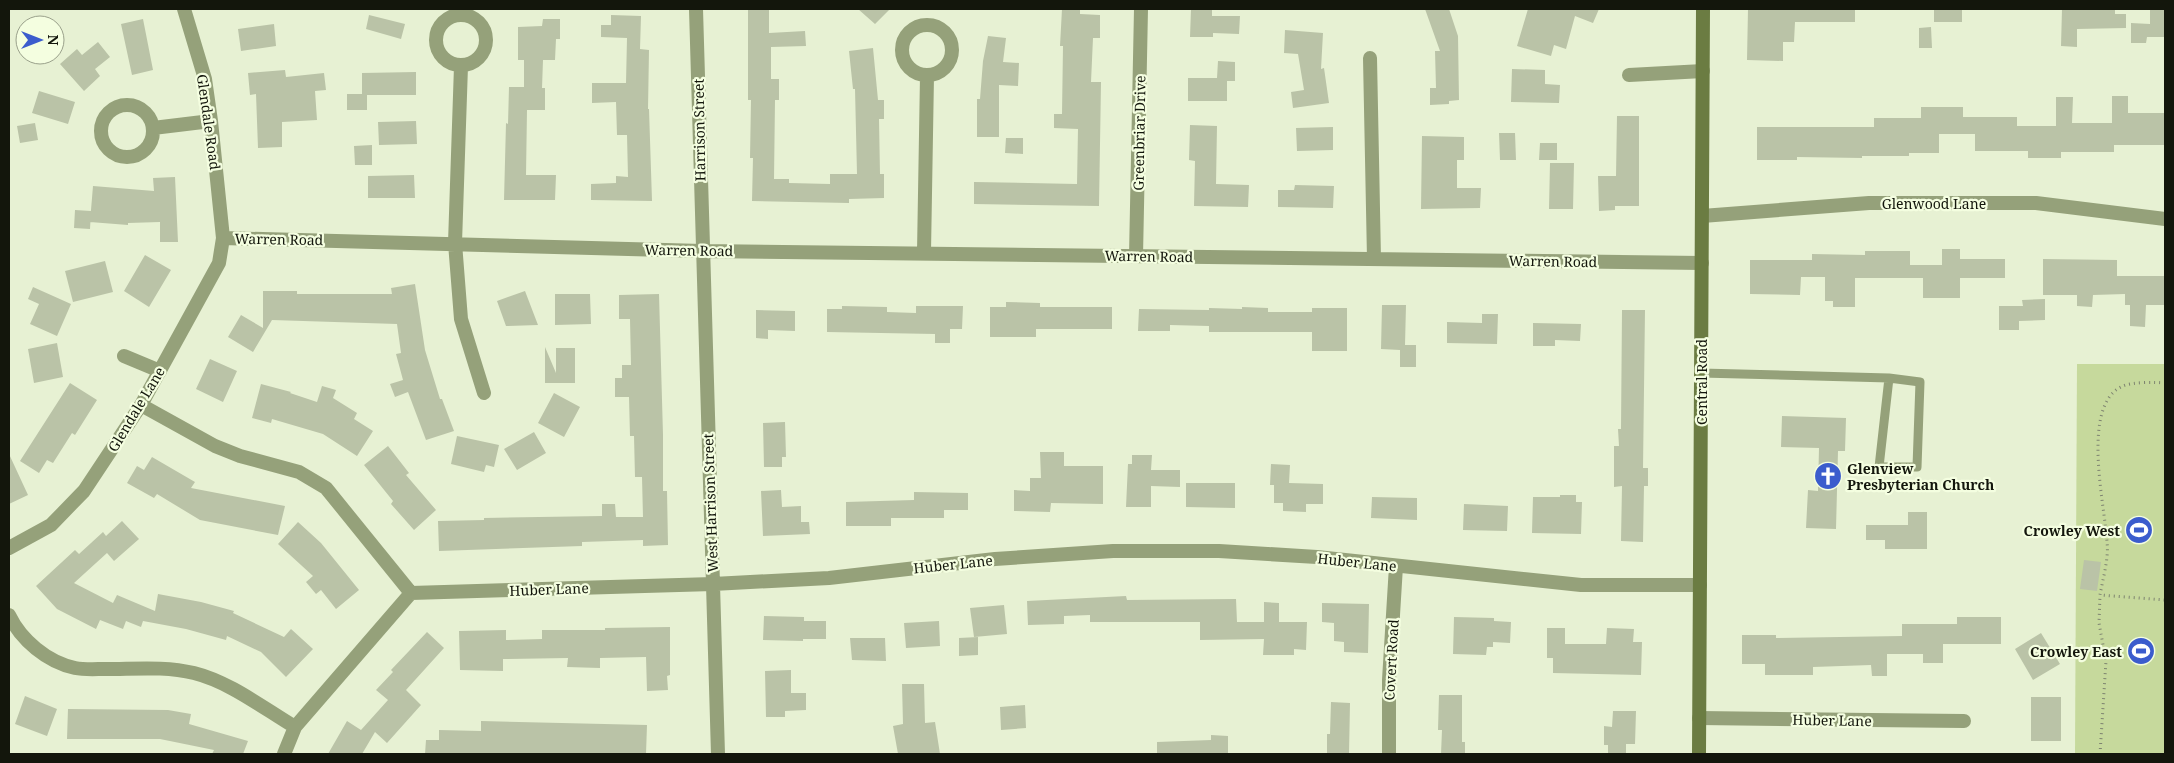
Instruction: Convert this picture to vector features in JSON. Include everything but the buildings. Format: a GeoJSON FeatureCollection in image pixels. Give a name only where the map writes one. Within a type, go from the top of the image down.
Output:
{"type":"FeatureCollection","features":[{"type":"Feature","properties":{"kind":"main road","name":"Central Road"},"geometry":{"type":"LineString","coordinates":[[1699,754],[1703,9]]}},
{"type":"Feature","properties":{"kind":"street","name":"Glendale Road"},"geometry":{"type":"LineString","coordinates":[[184,9],[205,80],[212,121],[223,238]]}},
{"type":"Feature","properties":{"kind":"street","name":"Harrison Street"},"geometry":{"type":"LineString","coordinates":[[696,9],[702,251]]}},
{"type":"Feature","properties":{"kind":"street","name":"Greenbriar Drive"},"geometry":{"type":"LineString","coordinates":[[1136,256],[1141,9]]}},
{"type":"Feature","properties":{"kind":"street"},"geometry":{"type":"LineString","coordinates":[[1370,58],[1374,259]]}},
{"type":"Feature","properties":{"kind":"street"},"geometry":{"type":"LineString","coordinates":[[461,66],[455,243],[461,319],[484,393]]}},
{"type":"Feature","properties":{"kind":"street"},"geometry":{"type":"LineString","coordinates":[[1629,75],[1703,71]]}},
{"type":"Feature","properties":{"kind":"street"},"geometry":{"type":"LineString","coordinates":[[924,252],[927,76]]}},
{"type":"Feature","properties":{"kind":"street"},"geometry":{"type":"LineString","coordinates":[[153,128],[212,121]]}},
{"type":"Feature","properties":{"kind":"street","name":"Glenwood Lane"},"geometry":{"type":"LineString","coordinates":[[1702,216],[1869,203],[2036,203],[2165,219]]}},
{"type":"Feature","properties":{"kind":"street","name":"Warren Road"},"geometry":{"type":"LineString","coordinates":[[223,238],[702,251],[924,252],[1702,263]]}},
{"type":"Feature","properties":{"kind":"street","name":"Glendale Lane"},"geometry":{"type":"LineString","coordinates":[[9,548],[51,525],[84,491],[141,405],[160,371],[218,263],[223,238]]}},
{"type":"Feature","properties":{"kind":"street","name":"West Harrison Street"},"geometry":{"type":"LineString","coordinates":[[702,251],[718,754]]}},
{"type":"Feature","properties":{"kind":"street"},"geometry":{"type":"LineString","coordinates":[[124,356],[160,371]]}},
{"type":"Feature","properties":{"kind":"street"},"geometry":{"type":"LineString","coordinates":[[141,405],[215,446],[240,456],[299,472],[326,488],[412,593],[295,727],[284,754]]}},
{"type":"Feature","properties":{"kind":"street","name":"Huber Lane"},"geometry":{"type":"LineString","coordinates":[[412,593],[713,584],[829,578],[995,559],[1113,551],[1219,551],[1317,557],[1581,585],[1700,585]]}},
{"type":"Feature","properties":{"kind":"street","name":"Covert Road"},"geometry":{"type":"LineString","coordinates":[[1389,754],[1389,680],[1396,566]]}},
{"type":"Feature","properties":{"kind":"street"},"geometry":{"type":"LineString","coordinates":[[9,615],[16,630],[38,650],[58,662],[76,668],[168,669],[195,674],[224,685],[295,727]]}},
{"type":"Feature","properties":{"kind":"street","name":"Huber Lane"},"geometry":{"type":"LineString","coordinates":[[1699,718],[1964,721]]}},
{"type":"Feature","properties":{"kind":"lane"},"geometry":{"type":"LineString","coordinates":[[1701,373],[1889,378],[1920,382],[1917,467],[1879,467],[1889,378]]}},
{"type":"Feature","properties":{"kind":"path"},"geometry":{"type":"LineString","coordinates":[[2100,754],[2106,661],[2099,623],[2100,595],[2108,543],[2099,462],[2098,421],[2107,400],[2123,386],[2165,383]]}},
{"type":"Feature","properties":{"kind":"path"},"geometry":{"type":"LineString","coordinates":[[2100,595],[2165,600]]}},
{"type":"Feature","properties":{"kind":"green space"},"geometry":{"type":"Polygon","coordinates":[[[2077,364],[2165,364],[2165,754],[2075,754],[2077,364]]]}},
{"type":"Feature","properties":{"kind":"place","name":"Glenview Presbyterian Church"},"geometry":{"type":"Point","coordinates":[1828,476]}},
{"type":"Feature","properties":{"kind":"place","name":"Crowley West"},"geometry":{"type":"Point","coordinates":[2139,530]}},
{"type":"Feature","properties":{"kind":"place","name":"Crowley East"},"geometry":{"type":"Point","coordinates":[2141,651]}}]}
